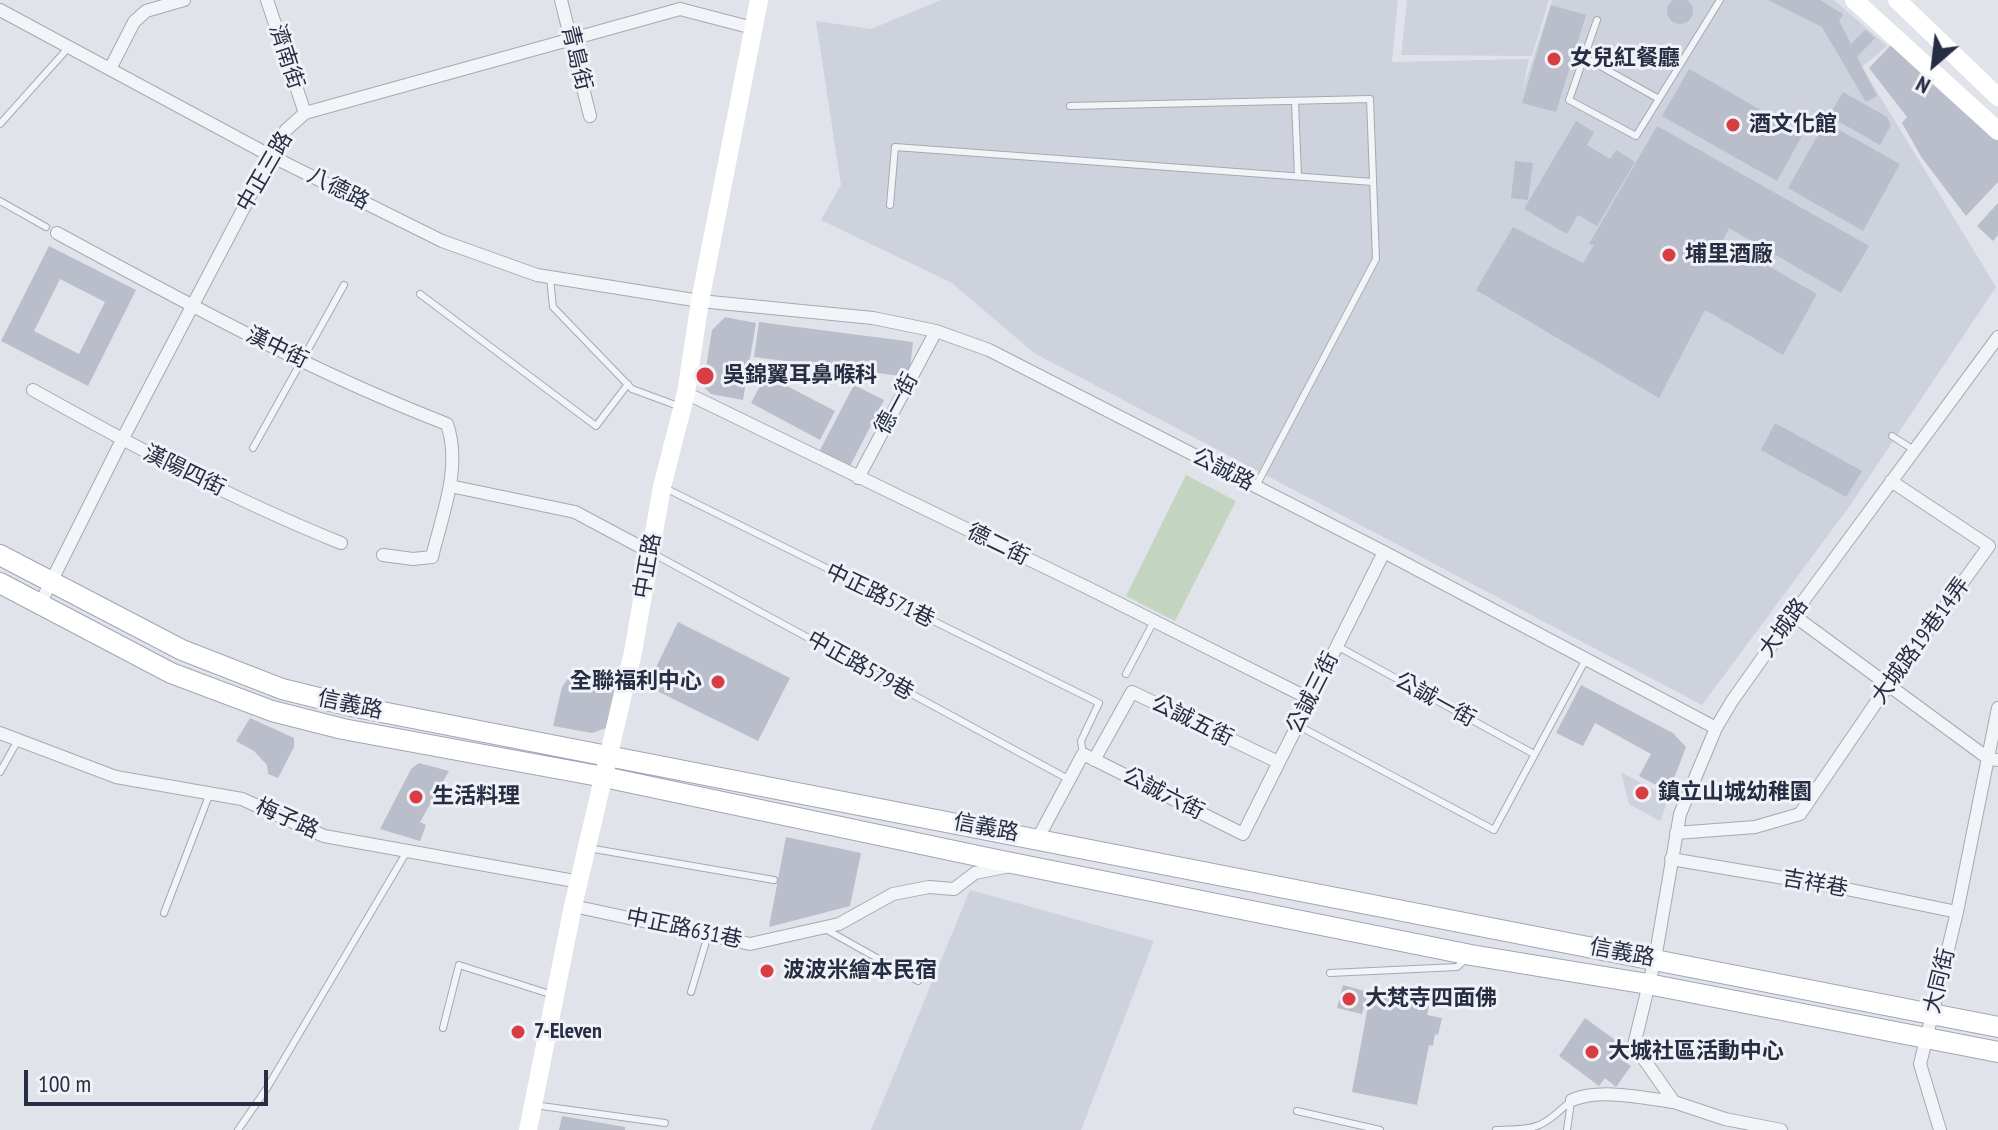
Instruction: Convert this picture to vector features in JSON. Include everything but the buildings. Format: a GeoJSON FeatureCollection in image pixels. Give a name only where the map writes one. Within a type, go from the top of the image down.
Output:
{"type":"FeatureCollection","features":[{"type":"Feature","properties":{"kind":"main road","name":"信義路"},"geometry":{"type":"LineString","coordinates":[[0,555],[182,650],[282,689],[351,706],[1998,1027]]}},
{"type":"Feature","properties":{"kind":"main road","name":"信義路"},"geometry":{"type":"LineString","coordinates":[[0,583],[171,673],[272,711],[343,729],[604,777],[1471,955],[1648,984],[1998,1052]]}},
{"type":"Feature","properties":{"kind":"main road"},"geometry":{"type":"LineString","coordinates":[[1123,885],[1129,856]]}},
{"type":"Feature","properties":{"kind":"street"},"geometry":{"type":"LineString","coordinates":[[110,69],[134,22],[146,11],[184,0]]}},
{"type":"Feature","properties":{"kind":"street","name":"濟南街"},"geometry":{"type":"LineString","coordinates":[[267,0],[305,113]]}},
{"type":"Feature","properties":{"kind":"street","name":"青島街"},"geometry":{"type":"LineString","coordinates":[[561,0],[590,116]]}},
{"type":"Feature","properties":{"kind":"street","name":"中正路"},"geometry":{"type":"LineString","coordinates":[[528,1130],[573,906],[633,652],[662,487],[684,400],[700,301],[759,0]]}},
{"type":"Feature","properties":{"kind":"street"},"geometry":{"type":"LineString","coordinates":[[1854,0],[1998,131]]}},
{"type":"Feature","properties":{"kind":"street"},"geometry":{"type":"LineString","coordinates":[[1897,0],[1998,97]]}},
{"type":"Feature","properties":{"kind":"street","name":"中正三路"},"geometry":{"type":"LineString","coordinates":[[40,604],[271,156],[286,130],[305,113],[680,9],[753,28]]}},
{"type":"Feature","properties":{"kind":"street","name":"八德路"},"geometry":{"type":"LineString","coordinates":[[0,10],[271,156],[442,241],[537,275],[700,301]]}},
{"type":"Feature","properties":{"kind":"street","name":"漢中街"},"geometry":{"type":"LineString","coordinates":[[52,230],[193,307],[385,400],[447,424],[453,442],[450,486]]}},
{"type":"Feature","properties":{"kind":"street","name":"公誠路"},"geometry":{"type":"LineString","coordinates":[[700,301],[873,318],[936,331],[989,350],[1384,552],[1716,728]]}},
{"type":"Feature","properties":{"kind":"street","name":"德一街"},"geometry":{"type":"LineString","coordinates":[[858,478],[936,331]]}},
{"type":"Feature","properties":{"kind":"street","name":"大城路"},"geometry":{"type":"LineString","coordinates":[[1674,1102],[1634,1045],[1655,959],[1676,833],[1696,771],[1732,701],[1998,337]]}},
{"type":"Feature","properties":{"kind":"street","name":"漢陽四街"},"geometry":{"type":"LineString","coordinates":[[33,390],[122,440],[275,516],[341,543]]}},
{"type":"Feature","properties":{"kind":"street","name":"德二街"},"geometry":{"type":"LineString","coordinates":[[684,400],[858,478],[1310,699]]}},
{"type":"Feature","properties":{"kind":"street","name":"大城路19巷14弄"},"geometry":{"type":"LineString","coordinates":[[1676,833],[1755,827],[1800,814],[1888,685],[1994,548],[1891,481]]}},
{"type":"Feature","properties":{"kind":"street"},"geometry":{"type":"LineString","coordinates":[[383,555],[413,559],[432,557],[450,486],[575,512],[650,552]]}},
{"type":"Feature","properties":{"kind":"street","name":"公誠三街"},"geometry":{"type":"LineString","coordinates":[[1243,834],[1384,552]]}},
{"type":"Feature","properties":{"kind":"street"},"geometry":{"type":"LineString","coordinates":[[1793,615],[1994,759]]}},
{"type":"Feature","properties":{"kind":"street","name":"公誠五街"},"geometry":{"type":"LineString","coordinates":[[1088,757],[1132,692],[1278,762]]}},
{"type":"Feature","properties":{"kind":"street","name":"大同街"},"geometry":{"type":"LineString","coordinates":[[1940,1130],[1920,1064],[1974,829],[1994,759],[1998,708]]}},
{"type":"Feature","properties":{"kind":"street","name":"梅子路"},"geometry":{"type":"LineString","coordinates":[[0,733],[116,777],[242,799],[324,836],[580,882]]}},
{"type":"Feature","properties":{"kind":"street"},"geometry":{"type":"LineString","coordinates":[[1038,838],[1070,780],[1088,757]]}},
{"type":"Feature","properties":{"kind":"street","name":"公誠六街"},"geometry":{"type":"LineString","coordinates":[[1088,757],[1243,834]]}},
{"type":"Feature","properties":{"kind":"street","name":"吉祥巷"},"geometry":{"type":"LineString","coordinates":[[1671,859],[1832,886],[1957,912]]}},
{"type":"Feature","properties":{"kind":"street","name":"中正路631巷"},"geometry":{"type":"LineString","coordinates":[[573,906],[750,944],[839,924],[893,894],[929,887],[954,889],[975,873],[1018,864]]}},
{"type":"Feature","properties":{"kind":"street"},"geometry":{"type":"LineString","coordinates":[[1572,1100],[1582,1096],[1626,1096],[1674,1102],[1728,1124],[1781,1130]]}},
{"type":"Feature","properties":{"kind":"lane"},"geometry":{"type":"LineString","coordinates":[[1597,20],[1569,100],[1636,136],[1720,0]]}},
{"type":"Feature","properties":{"kind":"lane"},"geometry":{"type":"LineString","coordinates":[[0,124],[69,47]]}},
{"type":"Feature","properties":{"kind":"lane"},"geometry":{"type":"LineString","coordinates":[[1584,57],[1659,99]]}},
{"type":"Feature","properties":{"kind":"lane"},"geometry":{"type":"LineString","coordinates":[[1070,106],[1370,99],[1376,259],[1255,487]]}},
{"type":"Feature","properties":{"kind":"lane"},"geometry":{"type":"LineString","coordinates":[[1295,101],[1298,176]]}},
{"type":"Feature","properties":{"kind":"lane"},"geometry":{"type":"LineString","coordinates":[[890,205],[895,147],[1373,182]]}},
{"type":"Feature","properties":{"kind":"lane"},"geometry":{"type":"LineString","coordinates":[[0,201],[52,230]]}},
{"type":"Feature","properties":{"kind":"lane"},"geometry":{"type":"LineString","coordinates":[[550,277],[553,307],[632,389],[684,400]]}},
{"type":"Feature","properties":{"kind":"lane"},"geometry":{"type":"LineString","coordinates":[[253,448],[344,285]]}},
{"type":"Feature","properties":{"kind":"lane"},"geometry":{"type":"LineString","coordinates":[[420,294],[596,426],[628,384]]}},
{"type":"Feature","properties":{"kind":"lane"},"geometry":{"type":"LineString","coordinates":[[1892,436],[1914,450]]}},
{"type":"Feature","properties":{"kind":"lane","name":"中正路571巷"},"geometry":{"type":"LineString","coordinates":[[662,487],[1099,703],[1081,741],[1088,757]]}},
{"type":"Feature","properties":{"kind":"lane","name":"中正路579巷"},"geometry":{"type":"LineString","coordinates":[[650,552],[1070,780]]}},
{"type":"Feature","properties":{"kind":"lane"},"geometry":{"type":"LineString","coordinates":[[1126,674],[1154,621]]}},
{"type":"Feature","properties":{"kind":"lane","name":"公誠一街"},"geometry":{"type":"LineString","coordinates":[[1337,646],[1534,754]]}},
{"type":"Feature","properties":{"kind":"lane"},"geometry":{"type":"LineString","coordinates":[[1297,725],[1494,830],[1585,661]]}},
{"type":"Feature","properties":{"kind":"lane"},"geometry":{"type":"LineString","coordinates":[[0,772],[18,740]]}},
{"type":"Feature","properties":{"kind":"lane"},"geometry":{"type":"LineString","coordinates":[[164,913],[210,793]]}},
{"type":"Feature","properties":{"kind":"lane"},"geometry":{"type":"LineString","coordinates":[[587,848],[774,880]]}},
{"type":"Feature","properties":{"kind":"lane"},"geometry":{"type":"LineString","coordinates":[[238,1130],[267,1088],[406,852]]}},
{"type":"Feature","properties":{"kind":"lane"},"geometry":{"type":"LineString","coordinates":[[824,928],[918,981]]}},
{"type":"Feature","properties":{"kind":"lane"},"geometry":{"type":"LineString","coordinates":[[691,992],[708,935]]}},
{"type":"Feature","properties":{"kind":"lane"},"geometry":{"type":"LineString","coordinates":[[1330,973],[1457,967],[1471,955]]}},
{"type":"Feature","properties":{"kind":"lane"},"geometry":{"type":"LineString","coordinates":[[443,1028],[459,965],[555,996]]}},
{"type":"Feature","properties":{"kind":"lane"},"geometry":{"type":"LineString","coordinates":[[1496,1130],[1526,1130],[1544,1126],[1572,1100]]}},
{"type":"Feature","properties":{"kind":"lane"},"geometry":{"type":"LineString","coordinates":[[1567,1130],[1572,1100]]}},
{"type":"Feature","properties":{"kind":"lane"},"geometry":{"type":"LineString","coordinates":[[532,1105],[665,1123]]}},
{"type":"Feature","properties":{"kind":"lane"},"geometry":{"type":"LineString","coordinates":[[1297,1111],[1380,1130]]}},
{"type":"Feature","properties":{"kind":"shaded area"},"geometry":{"type":"Polygon","coordinates":[[[941,0],[1398,0],[1392,62],[1529,59],[1523,89],[1552,0],[1834,0],[1887,46],[1862,67],[1996,287],[1849,507],[1702,705],[1034,353],[952,283],[821,220],[841,185],[816,21],[871,29],[941,0]]]}},
{"type":"Feature","properties":{"kind":"shaded area"},"geometry":{"type":"Polygon","coordinates":[[[1407,0],[1549,0],[1532,56],[1401,55],[1407,0]]]}},
{"type":"Feature","properties":{"kind":"shaded area","name":"鎮立山城幼稚園"},"geometry":{"type":"Polygon","coordinates":[[[1621,772],[1669,798],[1660,821],[1629,804],[1621,772]]]}},
{"type":"Feature","properties":{"kind":"shaded area"},"geometry":{"type":"Polygon","coordinates":[[[970,890],[1154,941],[1081,1130],[871,1130],[970,890]]]}},
{"type":"Feature","properties":{"kind":"green space"},"geometry":{"type":"Polygon","coordinates":[[[1186,475],[1236,501],[1175,621],[1126,596],[1186,475]]]}},
{"type":"Feature","properties":{"kind":"place","name":"女兒紅餐廳"},"geometry":{"type":"Point","coordinates":[1554,59]}},
{"type":"Feature","properties":{"kind":"place","name":"酒文化館"},"geometry":{"type":"Point","coordinates":[1733,125]}},
{"type":"Feature","properties":{"kind":"place","name":"埔里酒廠"},"geometry":{"type":"Point","coordinates":[1669,255]}},
{"type":"Feature","properties":{"kind":"place","name":"吳錦翼耳鼻喉科"},"geometry":{"type":"Point","coordinates":[705,376]}},
{"type":"Feature","properties":{"kind":"place","name":"全聯福利中心"},"geometry":{"type":"Point","coordinates":[718,682]}},
{"type":"Feature","properties":{"kind":"place","name":"鎮立山城幼稚園"},"geometry":{"type":"Point","coordinates":[1642,793]}},
{"type":"Feature","properties":{"kind":"place","name":"生活料理"},"geometry":{"type":"Point","coordinates":[416,797]}},
{"type":"Feature","properties":{"kind":"place","name":"波波米繪本民宿"},"geometry":{"type":"Point","coordinates":[767,971]}},
{"type":"Feature","properties":{"kind":"place","name":"大梵寺四面佛"},"geometry":{"type":"Point","coordinates":[1349,999]}},
{"type":"Feature","properties":{"kind":"place","name":"7-Eleven"},"geometry":{"type":"Point","coordinates":[518,1032]}},
{"type":"Feature","properties":{"kind":"place","name":"大城社區活動中心"},"geometry":{"type":"Point","coordinates":[1592,1052]}}]}
